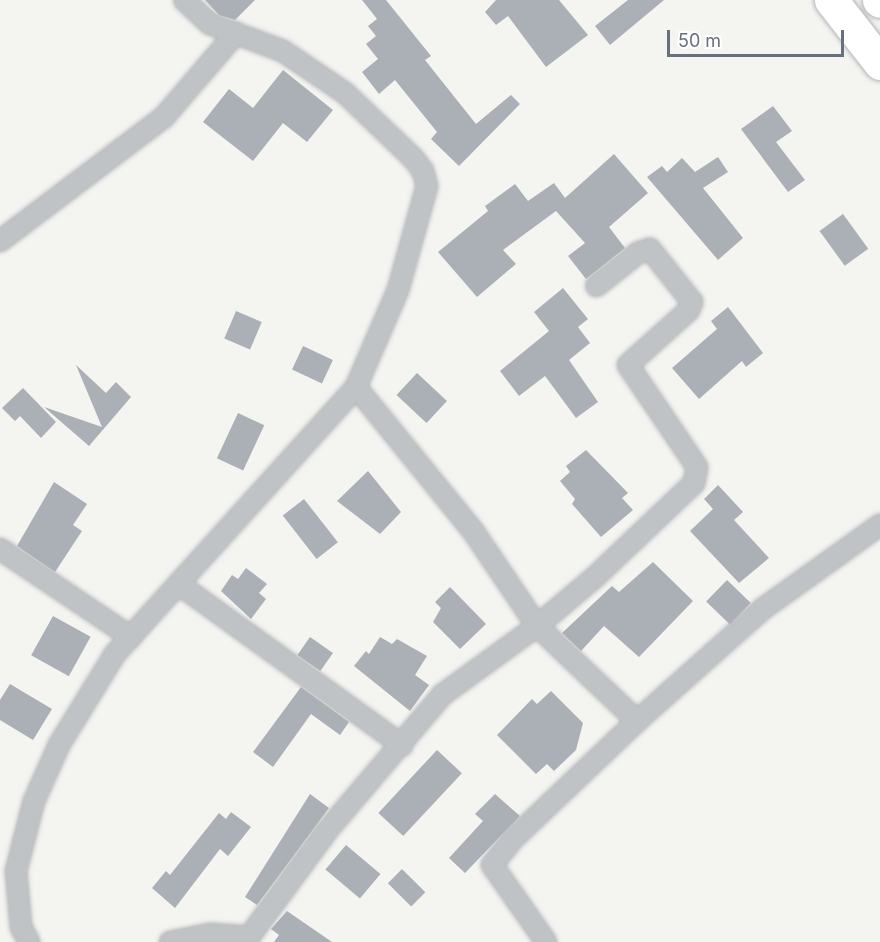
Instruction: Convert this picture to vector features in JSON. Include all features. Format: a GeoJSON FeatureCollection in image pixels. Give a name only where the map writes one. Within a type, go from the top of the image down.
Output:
{"type":"FeatureCollection","features":[{"type":"Feature","properties":{"kind":"highway"},"geometry":{"type":"LineString","coordinates":[[831,0],[880,63]]}},
{"type":"Feature","properties":{"kind":"street"},"geometry":{"type":"LineString","coordinates":[[29,942],[17,909],[16,871],[34,801],[76,713],[132,637],[356,387],[398,290],[428,186],[423,171],[345,93],[283,51],[210,24],[184,0]]}},
{"type":"Feature","properties":{"kind":"street"},"geometry":{"type":"LineString","coordinates":[[0,241],[164,117],[236,33]]}},
{"type":"Feature","properties":{"kind":"street"},"geometry":{"type":"LineString","coordinates":[[170,942],[210,934],[251,940],[326,832],[442,695],[537,626],[694,483],[698,473],[628,365],[689,310],[692,302],[651,249],[638,253],[596,286]]}},
{"type":"Feature","properties":{"kind":"street"},"geometry":{"type":"LineString","coordinates":[[356,387],[473,531],[537,626],[637,722]]}},
{"type":"Feature","properties":{"kind":"street"},"geometry":{"type":"LineString","coordinates":[[546,942],[492,865],[512,840],[637,722],[764,608],[880,525]]}},
{"type":"Feature","properties":{"kind":"street"},"geometry":{"type":"LineString","coordinates":[[0,549],[132,637]]}},
{"type":"Feature","properties":{"kind":"street"},"geometry":{"type":"LineString","coordinates":[[180,585],[402,745]]}},
{"type":"Feature","properties":{"kind":"building"},"geometry":{"type":"Polygon","coordinates":[[[205,0],[255,0],[235,20],[219,15],[205,0]]]}},
{"type":"Feature","properties":{"kind":"building"},"geometry":{"type":"Polygon","coordinates":[[[362,0],[386,0],[431,56],[425,60],[476,124],[511,95],[520,104],[459,166],[431,139],[437,132],[395,80],[379,94],[362,72],[378,59],[366,44],[376,36],[368,26],[377,19],[362,0]]]}},
{"type":"Feature","properties":{"kind":"building"},"geometry":{"type":"Polygon","coordinates":[[[496,0],[559,0],[588,35],[546,67],[508,16],[496,25],[485,12],[496,0]]]}},
{"type":"Feature","properties":{"kind":"building"},"geometry":{"type":"Polygon","coordinates":[[[628,0],[664,0],[610,45],[595,26],[628,0]]]}},
{"type":"Feature","properties":{"kind":"building"},"geometry":{"type":"Polygon","coordinates":[[[283,70],[333,110],[307,142],[283,123],[253,161],[203,122],[229,89],[253,108],[283,70]]]}},
{"type":"Feature","properties":{"kind":"building"},"geometry":{"type":"Polygon","coordinates":[[[773,106],[792,131],[776,142],[805,180],[788,192],[741,129],[773,106]]]}},
{"type":"Feature","properties":{"kind":"building"},"geometry":{"type":"Polygon","coordinates":[[[614,154],[648,193],[609,227],[625,248],[586,279],[568,256],[585,243],[556,211],[503,250],[516,264],[477,297],[438,252],[488,211],[485,206],[515,184],[528,201],[554,183],[565,198],[614,154]]]}},
{"type":"Feature","properties":{"kind":"building"},"geometry":{"type":"Polygon","coordinates":[[[718,157],[728,172],[703,188],[743,238],[718,260],[647,177],[662,166],[667,172],[682,158],[695,172],[718,157]]]}},
{"type":"Feature","properties":{"kind":"building"},"geometry":{"type":"Polygon","coordinates":[[[843,214],[868,249],[845,266],[820,231],[843,214]]]}},
{"type":"Feature","properties":{"kind":"building"},"geometry":{"type":"Polygon","coordinates":[[[563,288],[588,319],[578,327],[590,343],[569,360],[598,402],[576,418],[545,376],[519,396],[500,371],[549,331],[534,312],[563,288]]]}},
{"type":"Feature","properties":{"kind":"building"},"geometry":{"type":"Polygon","coordinates":[[[728,307],[763,353],[746,367],[742,361],[699,399],[672,368],[717,329],[711,321],[728,307]]]}},
{"type":"Feature","properties":{"kind":"building"},"geometry":{"type":"Polygon","coordinates":[[[236,311],[262,322],[250,350],[224,339],[236,311]]]}},
{"type":"Feature","properties":{"kind":"building"},"geometry":{"type":"Polygon","coordinates":[[[303,346],[333,360],[322,384],[292,370],[303,346]]]}},
{"type":"Feature","properties":{"kind":"building"},"geometry":{"type":"Polygon","coordinates":[[[76,365],[106,393],[116,382],[131,397],[89,446],[44,407],[102,427],[76,365]]]}},
{"type":"Feature","properties":{"kind":"building"},"geometry":{"type":"Polygon","coordinates":[[[417,373],[447,401],[427,423],[397,395],[417,373]]]}},
{"type":"Feature","properties":{"kind":"building"},"geometry":{"type":"Polygon","coordinates":[[[23,388],[56,422],[41,438],[20,416],[15,421],[2,408],[23,388]]]}},
{"type":"Feature","properties":{"kind":"building"},"geometry":{"type":"Polygon","coordinates":[[[238,413],[264,425],[243,471],[217,458],[238,413]]]}},
{"type":"Feature","properties":{"kind":"building"},"geometry":{"type":"Polygon","coordinates":[[[586,450],[628,493],[622,498],[633,510],[601,537],[572,504],[575,499],[560,481],[570,472],[566,466],[586,450]]]}},
{"type":"Feature","properties":{"kind":"building"},"geometry":{"type":"Polygon","coordinates":[[[368,471],[401,512],[380,534],[337,501],[368,471]]]}},
{"type":"Feature","properties":{"kind":"building"},"geometry":{"type":"Polygon","coordinates":[[[54,482],[87,504],[73,525],[82,531],[55,572],[17,546],[54,482]]]}},
{"type":"Feature","properties":{"kind":"building"},"geometry":{"type":"Polygon","coordinates":[[[718,485],[743,512],[734,520],[769,558],[739,583],[690,531],[713,509],[704,499],[718,485]]]}},
{"type":"Feature","properties":{"kind":"building"},"geometry":{"type":"Polygon","coordinates":[[[304,499],[338,542],[317,559],[283,516],[304,499]]]}},
{"type":"Feature","properties":{"kind":"building"},"geometry":{"type":"Polygon","coordinates":[[[653,562],[693,601],[639,657],[604,626],[581,651],[562,633],[612,586],[619,592],[653,562]]]}},
{"type":"Feature","properties":{"kind":"building"},"geometry":{"type":"Polygon","coordinates":[[[246,568],[267,584],[259,593],[266,599],[251,619],[221,591],[232,575],[238,579],[246,568]]]}},
{"type":"Feature","properties":{"kind":"building"},"geometry":{"type":"Polygon","coordinates":[[[727,580],[751,603],[730,625],[706,602],[727,580]]]}},
{"type":"Feature","properties":{"kind":"building"},"geometry":{"type":"Polygon","coordinates":[[[450,587],[486,624],[460,649],[433,622],[441,608],[435,602],[450,587]]]}},
{"type":"Feature","properties":{"kind":"building"},"geometry":{"type":"Polygon","coordinates":[[[53,616],[91,637],[69,676],[31,655],[53,616]]]}},
{"type":"Feature","properties":{"kind":"building"},"geometry":{"type":"Polygon","coordinates":[[[310,637],[333,653],[320,671],[297,655],[310,637]]]}},
{"type":"Feature","properties":{"kind":"building"},"geometry":{"type":"Polygon","coordinates":[[[380,637],[392,644],[397,639],[427,656],[415,675],[429,685],[410,711],[354,666],[366,651],[369,654],[380,637]]]}},
{"type":"Feature","properties":{"kind":"building"},"geometry":{"type":"Polygon","coordinates":[[[10,684],[52,709],[33,740],[0,720],[0,700],[10,684]]]}},
{"type":"Feature","properties":{"kind":"building"},"geometry":{"type":"Polygon","coordinates":[[[301,687],[349,722],[340,735],[311,714],[273,767],[253,752],[301,687]]]}},
{"type":"Feature","properties":{"kind":"building"},"geometry":{"type":"Polygon","coordinates":[[[551,691],[583,723],[576,750],[554,771],[547,764],[536,774],[497,735],[532,699],[537,704],[551,691]]]}},
{"type":"Feature","properties":{"kind":"building"},"geometry":{"type":"Polygon","coordinates":[[[437,750],[462,773],[403,836],[378,813],[437,750]]]}},
{"type":"Feature","properties":{"kind":"building"},"geometry":{"type":"Polygon","coordinates":[[[310,794],[329,808],[257,905],[245,897],[310,794]]]}},
{"type":"Feature","properties":{"kind":"building"},"geometry":{"type":"Polygon","coordinates":[[[495,794],[520,816],[465,873],[449,858],[483,821],[475,814],[495,794]]]}},
{"type":"Feature","properties":{"kind":"building"},"geometry":{"type":"Polygon","coordinates":[[[231,812],[251,827],[228,856],[220,849],[175,908],[152,888],[166,871],[170,875],[219,813],[226,819],[231,812]]]}},
{"type":"Feature","properties":{"kind":"building"},"geometry":{"type":"Polygon","coordinates":[[[346,845],[380,874],[360,898],[325,870],[346,845]]]}},
{"type":"Feature","properties":{"kind":"building"},"geometry":{"type":"Polygon","coordinates":[[[402,869],[425,892],[411,906],[388,883],[402,869]]]}},
{"type":"Feature","properties":{"kind":"building"},"geometry":{"type":"Polygon","coordinates":[[[287,911],[332,942],[274,942],[279,935],[271,929],[287,911]]]}}]}
